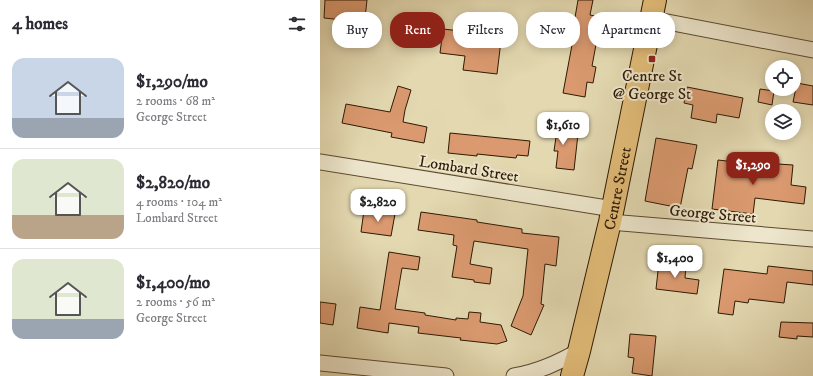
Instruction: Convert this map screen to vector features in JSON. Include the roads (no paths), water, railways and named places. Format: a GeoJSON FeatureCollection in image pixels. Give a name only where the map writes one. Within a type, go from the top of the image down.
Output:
{"type":"FeatureCollection","features":[{"type":"Feature","properties":{"kind":"main road","name":"Centre Street"},"geometry":{"type":"LineString","coordinates":[[572,376],[611,216],[654,9]]}},
{"type":"Feature","properties":{"kind":"street"},"geometry":{"type":"LineString","coordinates":[[654,9],[813,50]]}},
{"type":"Feature","properties":{"kind":"street","name":"Lombard Street"},"geometry":{"type":"LineString","coordinates":[[320,162],[611,216]]}},
{"type":"Feature","properties":{"kind":"street","name":"George Street"},"geometry":{"type":"LineString","coordinates":[[611,216],[813,239]]}},
{"type":"Feature","properties":{"kind":"street"},"geometry":{"type":"LineString","coordinates":[[514,376],[542,369],[579,351]]}},
{"type":"Feature","properties":{"kind":"street"},"geometry":{"type":"LineString","coordinates":[[320,363],[446,376]]}},
{"type":"Feature","properties":{"kind":"place","name":"Centre St @ George St"},"geometry":{"type":"Point","coordinates":[652,59]}}]}
